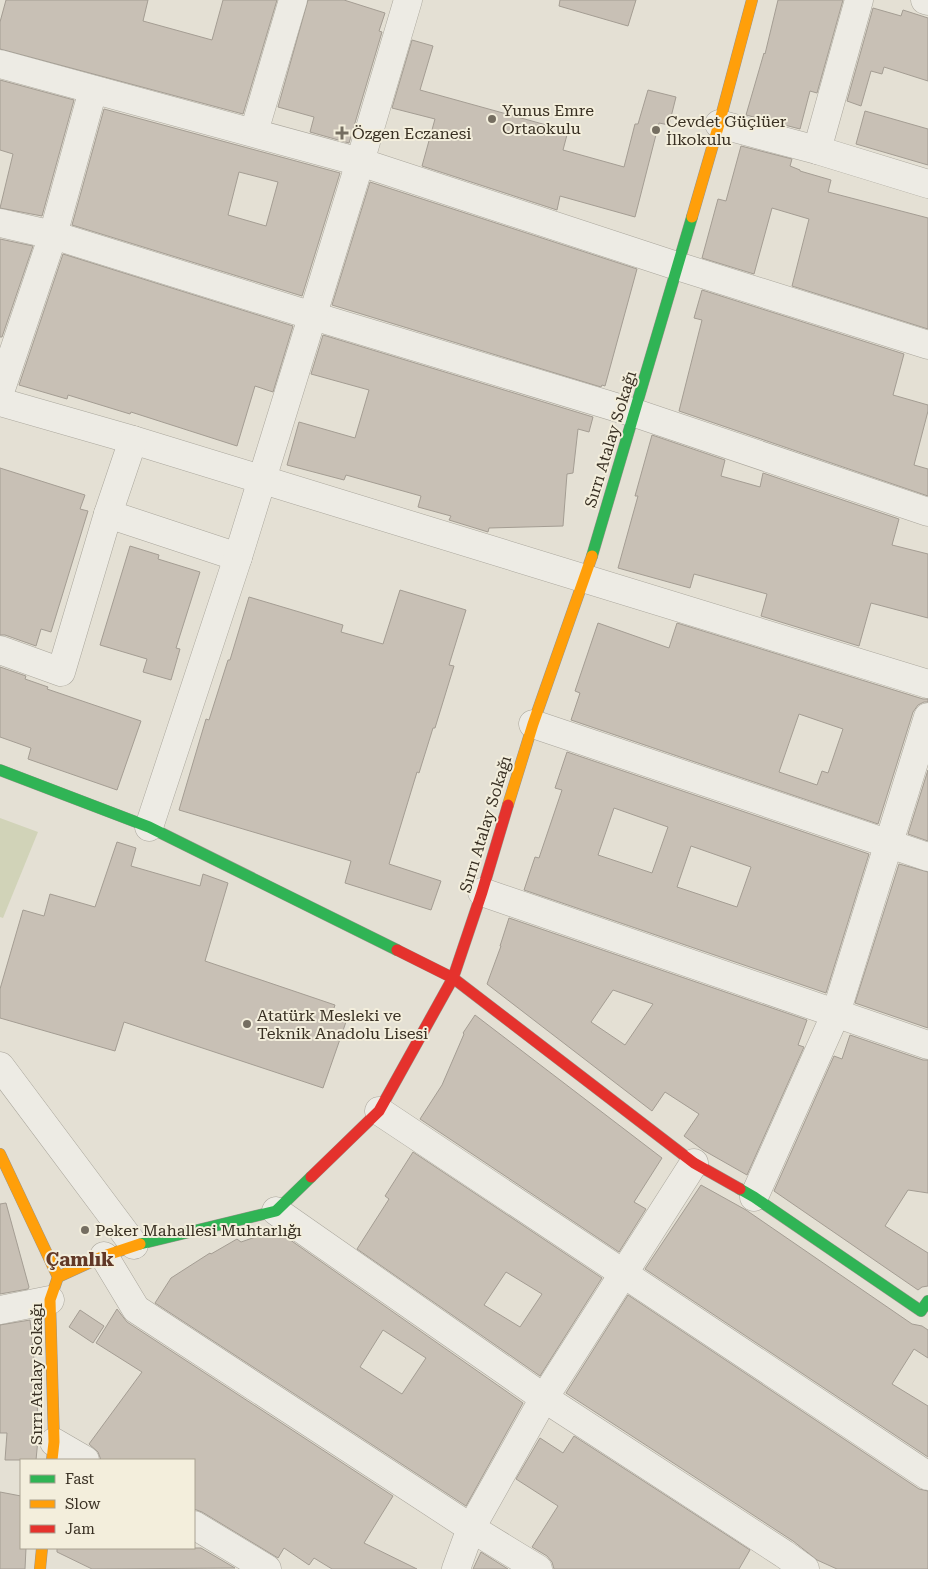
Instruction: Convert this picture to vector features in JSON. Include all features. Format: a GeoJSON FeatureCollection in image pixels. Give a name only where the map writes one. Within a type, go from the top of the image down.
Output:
{"type":"FeatureCollection","features":[{"type":"Feature","properties":{"kind":"main road","name":"Sırrı Atalay Sokağı"},"geometry":{"type":"LineString","coordinates":[[276,1211],[379,1111],[453,978],[482,892],[533,724],[585,579],[719,124],[752,0]]}},
{"type":"Feature","properties":{"kind":"main road"},"geometry":{"type":"LineString","coordinates":[[0,770],[149,827],[453,978],[694,1163],[754,1197],[921,1311],[928,1301]]}},
{"type":"Feature","properties":{"kind":"main road"},"geometry":{"type":"LineString","coordinates":[[0,1154],[54,1288],[104,1256],[134,1245],[276,1211]]}},
{"type":"Feature","properties":{"kind":"main road","name":"Sırrı Atalay Sokağı"},"geometry":{"type":"LineString","coordinates":[[53,1451],[54,1288]]}},
{"type":"Feature","properties":{"kind":"main road"},"geometry":{"type":"LineString","coordinates":[[40,1569],[42,1549]]}},
{"type":"Feature","properties":{"kind":"street"},"geometry":{"type":"LineString","coordinates":[[254,132],[293,0]]}},
{"type":"Feature","properties":{"kind":"street"},"geometry":{"type":"LineString","coordinates":[[149,827],[238,556],[313,316],[408,0]]}},
{"type":"Feature","properties":{"kind":"street"},"geometry":{"type":"LineString","coordinates":[[817,150],[859,0]]}},
{"type":"Feature","properties":{"kind":"street"},"geometry":{"type":"LineString","coordinates":[[0,64],[360,162],[677,266],[928,345]]}},
{"type":"Feature","properties":{"kind":"street"},"geometry":{"type":"LineString","coordinates":[[0,392],[53,235],[93,90]]}},
{"type":"Feature","properties":{"kind":"street"},"geometry":{"type":"LineString","coordinates":[[719,124],[817,150],[928,184]]}},
{"type":"Feature","properties":{"kind":"street"},"geometry":{"type":"LineString","coordinates":[[0,222],[53,235],[635,413],[928,512]]}},
{"type":"Feature","properties":{"kind":"street"},"geometry":{"type":"LineString","coordinates":[[0,402],[133,440],[261,481],[928,684]]}},
{"type":"Feature","properties":{"kind":"street"},"geometry":{"type":"LineString","coordinates":[[0,650],[61,672],[108,514],[133,440]]}},
{"type":"Feature","properties":{"kind":"street"},"geometry":{"type":"LineString","coordinates":[[108,514],[238,556]]}},
{"type":"Feature","properties":{"kind":"street"},"geometry":{"type":"LineString","coordinates":[[754,1197],[836,1013],[928,717]]}},
{"type":"Feature","properties":{"kind":"street"},"geometry":{"type":"LineString","coordinates":[[533,724],[928,857]]}},
{"type":"Feature","properties":{"kind":"street"},"geometry":{"type":"LineString","coordinates":[[482,892],[928,1045]]}},
{"type":"Feature","properties":{"kind":"street"},"geometry":{"type":"LineString","coordinates":[[0,1066],[134,1245]]}},
{"type":"Feature","properties":{"kind":"street"},"geometry":{"type":"LineString","coordinates":[[379,1111],[928,1476]]}},
{"type":"Feature","properties":{"kind":"street"},"geometry":{"type":"LineString","coordinates":[[456,1569],[471,1528],[544,1398],[694,1163]]}},
{"type":"Feature","properties":{"kind":"street"},"geometry":{"type":"LineString","coordinates":[[276,1211],[544,1398],[790,1564]]}},
{"type":"Feature","properties":{"kind":"street"},"geometry":{"type":"LineString","coordinates":[[104,1256],[136,1310],[471,1528],[538,1569]]}},
{"type":"Feature","properties":{"kind":"street"},"geometry":{"type":"LineString","coordinates":[[0,1310],[54,1288]]}},
{"type":"Feature","properties":{"kind":"street"},"geometry":{"type":"LineString","coordinates":[[53,1451],[81,1459]]}},
{"type":"Feature","properties":{"kind":"street"},"geometry":{"type":"LineString","coordinates":[[195,1526],[267,1569]]}},
{"type":"Feature","properties":{"kind":"green space"},"geometry":{"type":"Polygon","coordinates":[[[0,818],[38,832],[3,918],[0,917],[0,818]]]}},
{"type":"Feature","properties":{"kind":"building"},"geometry":{"type":"Polygon","coordinates":[[[6,0],[148,0],[143,21],[212,40],[223,0],[277,0],[243,114],[0,49],[0,22],[6,0]]]}},
{"type":"Feature","properties":{"kind":"building"},"geometry":{"type":"Polygon","coordinates":[[[308,0],[344,0],[385,13],[379,31],[382,32],[349,143],[310,132],[314,117],[278,107],[308,0]]]}},
{"type":"Feature","properties":{"kind":"building"},"geometry":{"type":"Polygon","coordinates":[[[560,0],[636,0],[628,26],[559,6],[560,0]]]}},
{"type":"Feature","properties":{"kind":"building"},"geometry":{"type":"Polygon","coordinates":[[[778,0],[843,0],[817,93],[810,91],[800,129],[746,115],[765,54],[778,0]]]}},
{"type":"Feature","properties":{"kind":"building"},"geometry":{"type":"Polygon","coordinates":[[[873,8],[901,16],[903,10],[928,18],[928,81],[884,67],[882,74],[871,71],[861,106],[847,101],[873,8]]]}},
{"type":"Feature","properties":{"kind":"building"},"geometry":{"type":"Polygon","coordinates":[[[412,40],[433,46],[420,90],[568,131],[563,150],[624,167],[635,124],[638,124],[648,90],[676,97],[669,125],[659,123],[635,217],[560,196],[557,210],[422,166],[435,119],[392,108],[412,40]]]}},
{"type":"Feature","properties":{"kind":"building"},"geometry":{"type":"Polygon","coordinates":[[[0,80],[74,100],[42,216],[0,208],[13,154],[0,150],[0,80]]]}},
{"type":"Feature","properties":{"kind":"building"},"geometry":{"type":"Polygon","coordinates":[[[104,109],[340,173],[302,296],[72,225],[104,109]],[[239,172],[228,215],[266,226],[278,182],[239,172]]]}},
{"type":"Feature","properties":{"kind":"building"},"geometry":{"type":"Polygon","coordinates":[[[865,111],[928,129],[928,165],[856,144],[865,111]]]}},
{"type":"Feature","properties":{"kind":"building"},"geometry":{"type":"Polygon","coordinates":[[[741,146],[792,159],[790,166],[800,171],[831,180],[828,192],[928,218],[928,329],[792,286],[809,219],[772,208],[754,274],[702,258],[718,199],[726,201],[741,146]]]}},
{"type":"Feature","properties":{"kind":"building"},"geometry":{"type":"Polygon","coordinates":[[[370,182],[637,269],[605,386],[602,385],[601,387],[332,305],[370,182]]]}},
{"type":"Feature","properties":{"kind":"building"},"geometry":{"type":"Polygon","coordinates":[[[0,239],[33,246],[2,337],[0,337],[0,239]]]}},
{"type":"Feature","properties":{"kind":"building"},"geometry":{"type":"Polygon","coordinates":[[[63,254],[293,326],[273,392],[255,386],[237,446],[131,412],[130,414],[68,395],[67,399],[19,385],[63,254]]]}},
{"type":"Feature","properties":{"kind":"building"},"geometry":{"type":"Polygon","coordinates":[[[702,290],[904,354],[893,395],[928,405],[914,465],[928,469],[928,496],[679,411],[702,320],[694,318],[702,290]]]}},
{"type":"Feature","properties":{"kind":"building"},"geometry":{"type":"Polygon","coordinates":[[[323,335],[593,417],[589,432],[578,429],[573,473],[567,474],[563,526],[489,528],[488,532],[449,520],[451,516],[418,507],[421,496],[346,475],[344,480],[287,465],[299,422],[355,438],[369,390],[311,374],[323,335]]]}},
{"type":"Feature","properties":{"kind":"building"},"geometry":{"type":"Polygon","coordinates":[[[652,435],[725,460],[721,476],[760,487],[763,473],[899,519],[892,545],[928,554],[928,618],[871,603],[859,646],[761,616],[767,594],[694,574],[690,588],[618,568],[638,496],[635,496],[652,435]]]}},
{"type":"Feature","properties":{"kind":"building"},"geometry":{"type":"Polygon","coordinates":[[[0,468],[85,495],[80,509],[88,511],[51,632],[41,629],[36,646],[0,635],[0,468]]]}},
{"type":"Feature","properties":{"kind":"building"},"geometry":{"type":"Polygon","coordinates":[[[130,546],[159,555],[158,559],[200,572],[176,648],[180,649],[171,680],[143,672],[147,659],[100,645],[130,546]]]}},
{"type":"Feature","properties":{"kind":"building"},"geometry":{"type":"Polygon","coordinates":[[[400,590],[466,610],[449,665],[454,666],[435,728],[433,728],[419,773],[417,772],[389,864],[441,881],[431,910],[345,883],[351,861],[179,810],[206,719],[209,720],[249,597],[343,625],[341,632],[383,644],[400,590]]]}},
{"type":"Feature","properties":{"kind":"building"},"geometry":{"type":"Polygon","coordinates":[[[598,623],[669,648],[677,623],[928,699],[928,702],[918,705],[913,712],[878,824],[571,720],[580,693],[575,691],[598,623]],[[799,714],[779,772],[817,785],[822,771],[828,773],[843,729],[799,714]]]}},
{"type":"Feature","properties":{"kind":"building"},"geometry":{"type":"Polygon","coordinates":[[[0,667],[26,676],[25,679],[48,687],[47,689],[141,721],[117,790],[28,759],[31,748],[0,737],[0,667]]]}},
{"type":"Feature","properties":{"kind":"building"},"geometry":{"type":"Polygon","coordinates":[[[567,752],[869,854],[826,993],[524,890],[535,857],[539,858],[562,790],[555,788],[567,752]],[[614,808],[598,855],[652,873],[668,827],[614,808]],[[691,846],[677,887],[737,907],[751,867],[691,846]]]}},
{"type":"Feature","properties":{"kind":"building"},"geometry":{"type":"Polygon","coordinates":[[[928,770],[928,841],[908,834],[928,770]]]}},
{"type":"Feature","properties":{"kind":"building"},"geometry":{"type":"Polygon","coordinates":[[[117,842],[136,848],[131,866],[200,886],[203,874],[228,883],[205,961],[335,1005],[332,1014],[347,1019],[323,1088],[124,1022],[115,1051],[0,1018],[0,989],[23,910],[44,916],[50,894],[95,907],[117,842]]]}},
{"type":"Feature","properties":{"kind":"building"},"geometry":{"type":"Polygon","coordinates":[[[899,864],[928,872],[928,1028],[855,1003],[899,864]]]}},
{"type":"Feature","properties":{"kind":"building"},"geometry":{"type":"Polygon","coordinates":[[[509,918],[807,1020],[798,1045],[804,1047],[747,1175],[703,1150],[684,1136],[699,1114],[665,1092],[652,1111],[487,984],[509,918]],[[613,990],[591,1022],[625,1045],[653,1004],[613,990]]]}},
{"type":"Feature","properties":{"kind":"building"},"geometry":{"type":"Polygon","coordinates":[[[475,1015],[662,1158],[634,1202],[646,1209],[619,1252],[420,1119],[442,1085],[463,1033],[475,1015]]]}},
{"type":"Feature","properties":{"kind":"building"},"geometry":{"type":"Polygon","coordinates":[[[850,1035],[923,1060],[928,1060],[928,1193],[908,1190],[885,1226],[928,1253],[928,1286],[918,1290],[774,1191],[834,1056],[842,1059],[850,1035]]]}},
{"type":"Feature","properties":{"kind":"building"},"geometry":{"type":"Polygon","coordinates":[[[413,1152],[602,1278],[540,1376],[357,1249],[389,1199],[385,1196],[413,1152]],[[506,1272],[484,1305],[520,1327],[542,1294],[506,1272]]]}},
{"type":"Feature","properties":{"kind":"building"},"geometry":{"type":"Polygon","coordinates":[[[701,1185],[746,1210],[912,1324],[922,1326],[928,1330],[928,1358],[914,1349],[892,1384],[928,1406],[928,1457],[645,1269],[701,1185]]]}},
{"type":"Feature","properties":{"kind":"building"},"geometry":{"type":"Polygon","coordinates":[[[6,1203],[29,1287],[28,1289],[0,1294],[0,1204],[6,1203]]]}},
{"type":"Feature","properties":{"kind":"building"},"geometry":{"type":"Polygon","coordinates":[[[276,1230],[523,1403],[466,1506],[155,1303],[171,1278],[210,1253],[237,1239],[241,1242],[276,1230]],[[383,1330],[360,1367],[402,1394],[426,1358],[383,1330]]]}},
{"type":"Feature","properties":{"kind":"building"},"geometry":{"type":"Polygon","coordinates":[[[628,1295],[919,1489],[928,1491],[928,1569],[837,1569],[817,1560],[793,1541],[566,1393],[628,1295]]]}},
{"type":"Feature","properties":{"kind":"building"},"geometry":{"type":"Polygon","coordinates":[[[117,1309],[127,1322],[393,1496],[364,1543],[417,1569],[332,1569],[314,1558],[309,1565],[284,1548],[278,1558],[195,1509],[195,1459],[101,1459],[98,1452],[89,1444],[142,1372],[96,1343],[117,1309]]]}},
{"type":"Feature","properties":{"kind":"building"},"geometry":{"type":"Polygon","coordinates":[[[80,1310],[104,1326],[93,1343],[69,1327],[80,1310]]]}},
{"type":"Feature","properties":{"kind":"building"},"geometry":{"type":"Polygon","coordinates":[[[30,1320],[37,1388],[38,1439],[36,1459],[5,1460],[7,1433],[0,1433],[0,1325],[30,1320]]]}},
{"type":"Feature","properties":{"kind":"building"},"geometry":{"type":"Polygon","coordinates":[[[574,1436],[750,1550],[739,1569],[554,1569],[552,1562],[547,1556],[532,1547],[558,1506],[516,1479],[540,1438],[563,1453],[574,1436]]]}},
{"type":"Feature","properties":{"kind":"building"},"geometry":{"type":"Polygon","coordinates":[[[0,1492],[20,1496],[20,1549],[26,1549],[25,1569],[0,1569],[0,1492]]]}},
{"type":"Feature","properties":{"kind":"building"},"geometry":{"type":"Polygon","coordinates":[[[201,1548],[235,1568],[92,1569],[57,1552],[57,1549],[201,1548]]]}},
{"type":"Feature","properties":{"kind":"building"},"geometry":{"type":"Polygon","coordinates":[[[481,1552],[508,1569],[473,1569],[481,1552]]]}},
{"type":"Feature","properties":{"kind":"traffic: fast"},"geometry":{"type":"LineString","coordinates":[[592,556],[692,217]]}},
{"type":"Feature","properties":{"kind":"traffic: fast"},"geometry":{"type":"LineString","coordinates":[[0,770],[149,827],[397,950]]}},
{"type":"Feature","properties":{"kind":"traffic: fast"},"geometry":{"type":"LineString","coordinates":[[140,1244],[276,1211],[311,1177]]}},
{"type":"Feature","properties":{"kind":"traffic: fast"},"geometry":{"type":"LineString","coordinates":[[740,1189],[921,1311],[928,1301]]}},
{"type":"Feature","properties":{"kind":"traffic: slow"},"geometry":{"type":"LineString","coordinates":[[692,217],[752,0]]}},
{"type":"Feature","properties":{"kind":"traffic: slow"},"geometry":{"type":"LineString","coordinates":[[508,805],[533,724],[592,556]]}},
{"type":"Feature","properties":{"kind":"traffic: slow"},"geometry":{"type":"LineString","coordinates":[[0,1154],[58,1277]]}},
{"type":"Feature","properties":{"kind":"traffic: slow"},"geometry":{"type":"LineString","coordinates":[[52,1459],[54,1442],[50,1300],[58,1277],[104,1256],[140,1244]]}},
{"type":"Feature","properties":{"kind":"traffic: slow"},"geometry":{"type":"LineString","coordinates":[[40,1569],[42,1549]]}},
{"type":"Feature","properties":{"kind":"traffic: jam"},"geometry":{"type":"LineString","coordinates":[[311,1177],[379,1111],[453,978],[482,892],[508,805]]}},
{"type":"Feature","properties":{"kind":"traffic: jam"},"geometry":{"type":"LineString","coordinates":[[397,950],[453,978],[694,1163],[740,1189]]}},
{"type":"Feature","properties":{"kind":"place","name":"Yunus Emre Ortaokulu"},"geometry":{"type":"Point","coordinates":[492,119]}},
{"type":"Feature","properties":{"kind":"place","name":"Cevdet Güçlüer İlkokulu"},"geometry":{"type":"Point","coordinates":[656,130]}},
{"type":"Feature","properties":{"kind":"place","name":"Özgen Eczanesi"},"geometry":{"type":"Point","coordinates":[342,133]}},
{"type":"Feature","properties":{"kind":"place","name":"Atatürk Mesleki ve Teknik Anadolu Lisesi"},"geometry":{"type":"Point","coordinates":[247,1024]}},
{"type":"Feature","properties":{"kind":"place","name":"Peker Mahallesi Muhtarlığı"},"geometry":{"type":"Point","coordinates":[85,1230]}},
{"type":"Feature","properties":{"kind":"district","name":"Çamlık"},"geometry":{"type":"Point","coordinates":[80,1259]}}]}
